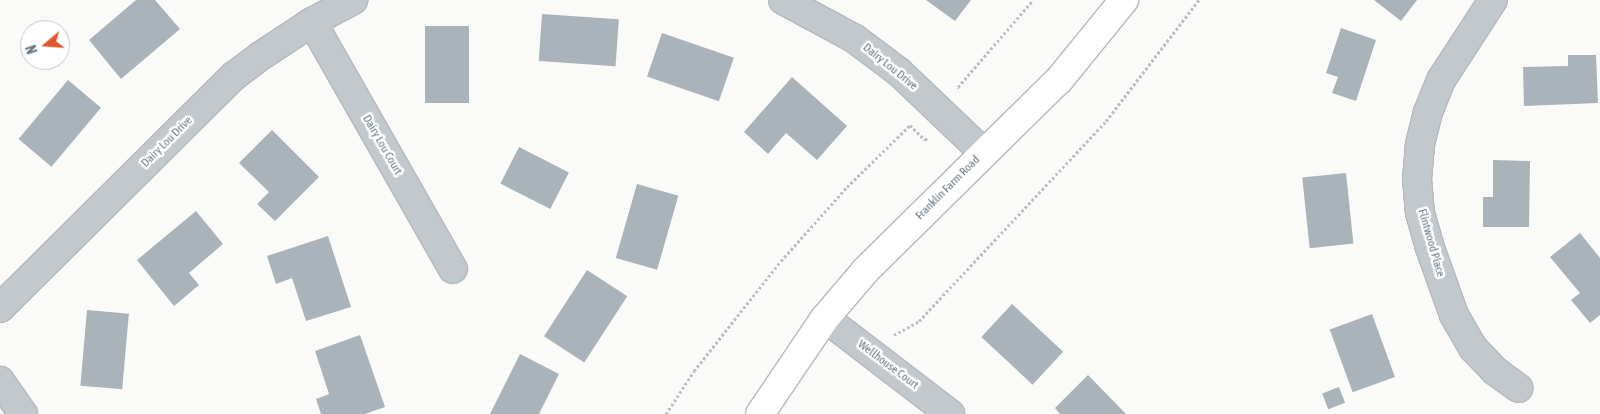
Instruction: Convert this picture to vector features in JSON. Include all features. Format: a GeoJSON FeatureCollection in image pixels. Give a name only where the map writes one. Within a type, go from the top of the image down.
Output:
{"type":"FeatureCollection","features":[{"type":"Feature","properties":{"kind":"main road","name":"Franklin Farm Road"},"geometry":{"type":"LineString","coordinates":[[760,414],[825,318],[866,270],[1059,80],[1124,0]]}},
{"type":"Feature","properties":{"kind":"main road","name":"Franklin Farm Road"},"geometry":{"type":"LineString","coordinates":[[769,414],[780,383]]}},
{"type":"Feature","properties":{"kind":"street","name":"Dairy Lou Drive"},"geometry":{"type":"LineString","coordinates":[[0,308],[234,76],[312,22],[353,0]]}},
{"type":"Feature","properties":{"kind":"street","name":"Dairy Lou Drive"},"geometry":{"type":"LineString","coordinates":[[783,0],[855,39],[899,72],[984,153]]}},
{"type":"Feature","properties":{"kind":"street","name":"Flintwood Place"},"geometry":{"type":"LineString","coordinates":[[1493,0],[1441,80],[1431,104],[1420,145],[1417,179],[1420,213],[1428,245],[1454,315],[1473,348],[1494,371],[1518,388]]}},
{"type":"Feature","properties":{"kind":"street","name":"Dairy Lou Court"},"geometry":{"type":"LineString","coordinates":[[312,22],[453,268]]}},
{"type":"Feature","properties":{"kind":"street","name":"Wellhouse Court"},"geometry":{"type":"LineString","coordinates":[[825,318],[950,414]]}},
{"type":"Feature","properties":{"kind":"street"},"geometry":{"type":"LineString","coordinates":[[0,381],[23,414]]}},
{"type":"Feature","properties":{"kind":"path"},"geometry":{"type":"LineString","coordinates":[[666,414],[694,371],[781,261],[847,187],[910,125],[925,140],[950,120],[970,100],[958,87],[1033,0]]}},
{"type":"Feature","properties":{"kind":"path"},"geometry":{"type":"LineString","coordinates":[[875,355],[887,339],[919,321],[1106,122],[1199,0]]}},
{"type":"Feature","properties":{"kind":"building"},"geometry":{"type":"Polygon","coordinates":[[[136,0],[155,0],[180,29],[121,79],[89,40],[136,0]]]}},
{"type":"Feature","properties":{"kind":"building"},"geometry":{"type":"Polygon","coordinates":[[[926,0],[971,0],[955,21],[926,0]]]}},
{"type":"Feature","properties":{"kind":"building"},"geometry":{"type":"Polygon","coordinates":[[[1374,0],[1417,0],[1401,21],[1374,0]]]}},
{"type":"Feature","properties":{"kind":"building"},"geometry":{"type":"Polygon","coordinates":[[[542,14],[619,19],[616,66],[539,61],[542,14]]]}},
{"type":"Feature","properties":{"kind":"building"},"geometry":{"type":"Polygon","coordinates":[[[425,26],[469,26],[469,103],[425,103],[425,26]]]}},
{"type":"Feature","properties":{"kind":"building"},"geometry":{"type":"Polygon","coordinates":[[[1341,28],[1376,40],[1356,101],[1332,93],[1338,77],[1326,73],[1341,28]]]}},
{"type":"Feature","properties":{"kind":"building"},"geometry":{"type":"Polygon","coordinates":[[[662,33],[734,58],[719,101],[647,76],[662,33]]]}},
{"type":"Feature","properties":{"kind":"building"},"geometry":{"type":"Polygon","coordinates":[[[1568,55],[1596,55],[1598,103],[1524,106],[1523,67],[1568,66],[1568,55]]]}},
{"type":"Feature","properties":{"kind":"building"},"geometry":{"type":"Polygon","coordinates":[[[792,77],[847,126],[817,160],[786,133],[768,154],[744,132],[792,77]]]}},
{"type":"Feature","properties":{"kind":"building"},"geometry":{"type":"Polygon","coordinates":[[[68,80],[101,108],[51,167],[19,139],[68,80]]]}},
{"type":"Feature","properties":{"kind":"building"},"geometry":{"type":"Polygon","coordinates":[[[272,130],[319,177],[275,221],[257,204],[269,192],[239,163],[272,130]]]}},
{"type":"Feature","properties":{"kind":"building"},"geometry":{"type":"Polygon","coordinates":[[[519,147],[569,172],[550,209],[500,184],[519,147]]]}},
{"type":"Feature","properties":{"kind":"building"},"geometry":{"type":"Polygon","coordinates":[[[1493,160],[1530,161],[1529,227],[1483,227],[1483,197],[1493,197],[1493,160]]]}},
{"type":"Feature","properties":{"kind":"building"},"geometry":{"type":"Polygon","coordinates":[[[1346,173],[1353,244],[1310,248],[1302,178],[1346,173]]]}},
{"type":"Feature","properties":{"kind":"building"},"geometry":{"type":"Polygon","coordinates":[[[637,184],[678,196],[657,270],[616,258],[637,184]]]}},
{"type":"Feature","properties":{"kind":"building"},"geometry":{"type":"Polygon","coordinates":[[[196,211],[223,244],[189,273],[199,285],[174,306],[137,260],[196,211]]]}},
{"type":"Feature","properties":{"kind":"building"},"geometry":{"type":"Polygon","coordinates":[[[1580,233],[1600,258],[1600,315],[1590,323],[1571,300],[1580,293],[1550,257],[1580,233]]]}},
{"type":"Feature","properties":{"kind":"building"},"geometry":{"type":"Polygon","coordinates":[[[328,236],[351,307],[306,321],[292,278],[276,284],[267,256],[328,236]]]}},
{"type":"Feature","properties":{"kind":"building"},"geometry":{"type":"Polygon","coordinates":[[[587,270],[627,296],[584,362],[544,336],[587,270]]]}},
{"type":"Feature","properties":{"kind":"building"},"geometry":{"type":"Polygon","coordinates":[[[1012,304],[1063,352],[1033,385],[981,337],[1012,304]]]}},
{"type":"Feature","properties":{"kind":"building"},"geometry":{"type":"Polygon","coordinates":[[[87,310],[129,314],[122,389],[80,386],[87,310]]]}},
{"type":"Feature","properties":{"kind":"building"},"geometry":{"type":"Polygon","coordinates":[[[1372,314],[1395,377],[1353,392],[1330,329],[1372,314]]]}},
{"type":"Feature","properties":{"kind":"building"},"geometry":{"type":"Polygon","coordinates":[[[360,335],[385,407],[365,414],[321,414],[316,399],[329,394],[315,351],[360,335]]]}},
{"type":"Feature","properties":{"kind":"building"},"geometry":{"type":"Polygon","coordinates":[[[520,354],[559,374],[539,414],[490,414],[520,354]]]}},
{"type":"Feature","properties":{"kind":"building"},"geometry":{"type":"Polygon","coordinates":[[[1088,375],[1126,414],[1060,414],[1055,408],[1088,375]]]}},
{"type":"Feature","properties":{"kind":"building"},"geometry":{"type":"Polygon","coordinates":[[[1339,387],[1345,403],[1328,409],[1322,393],[1339,387]]]}}]}
